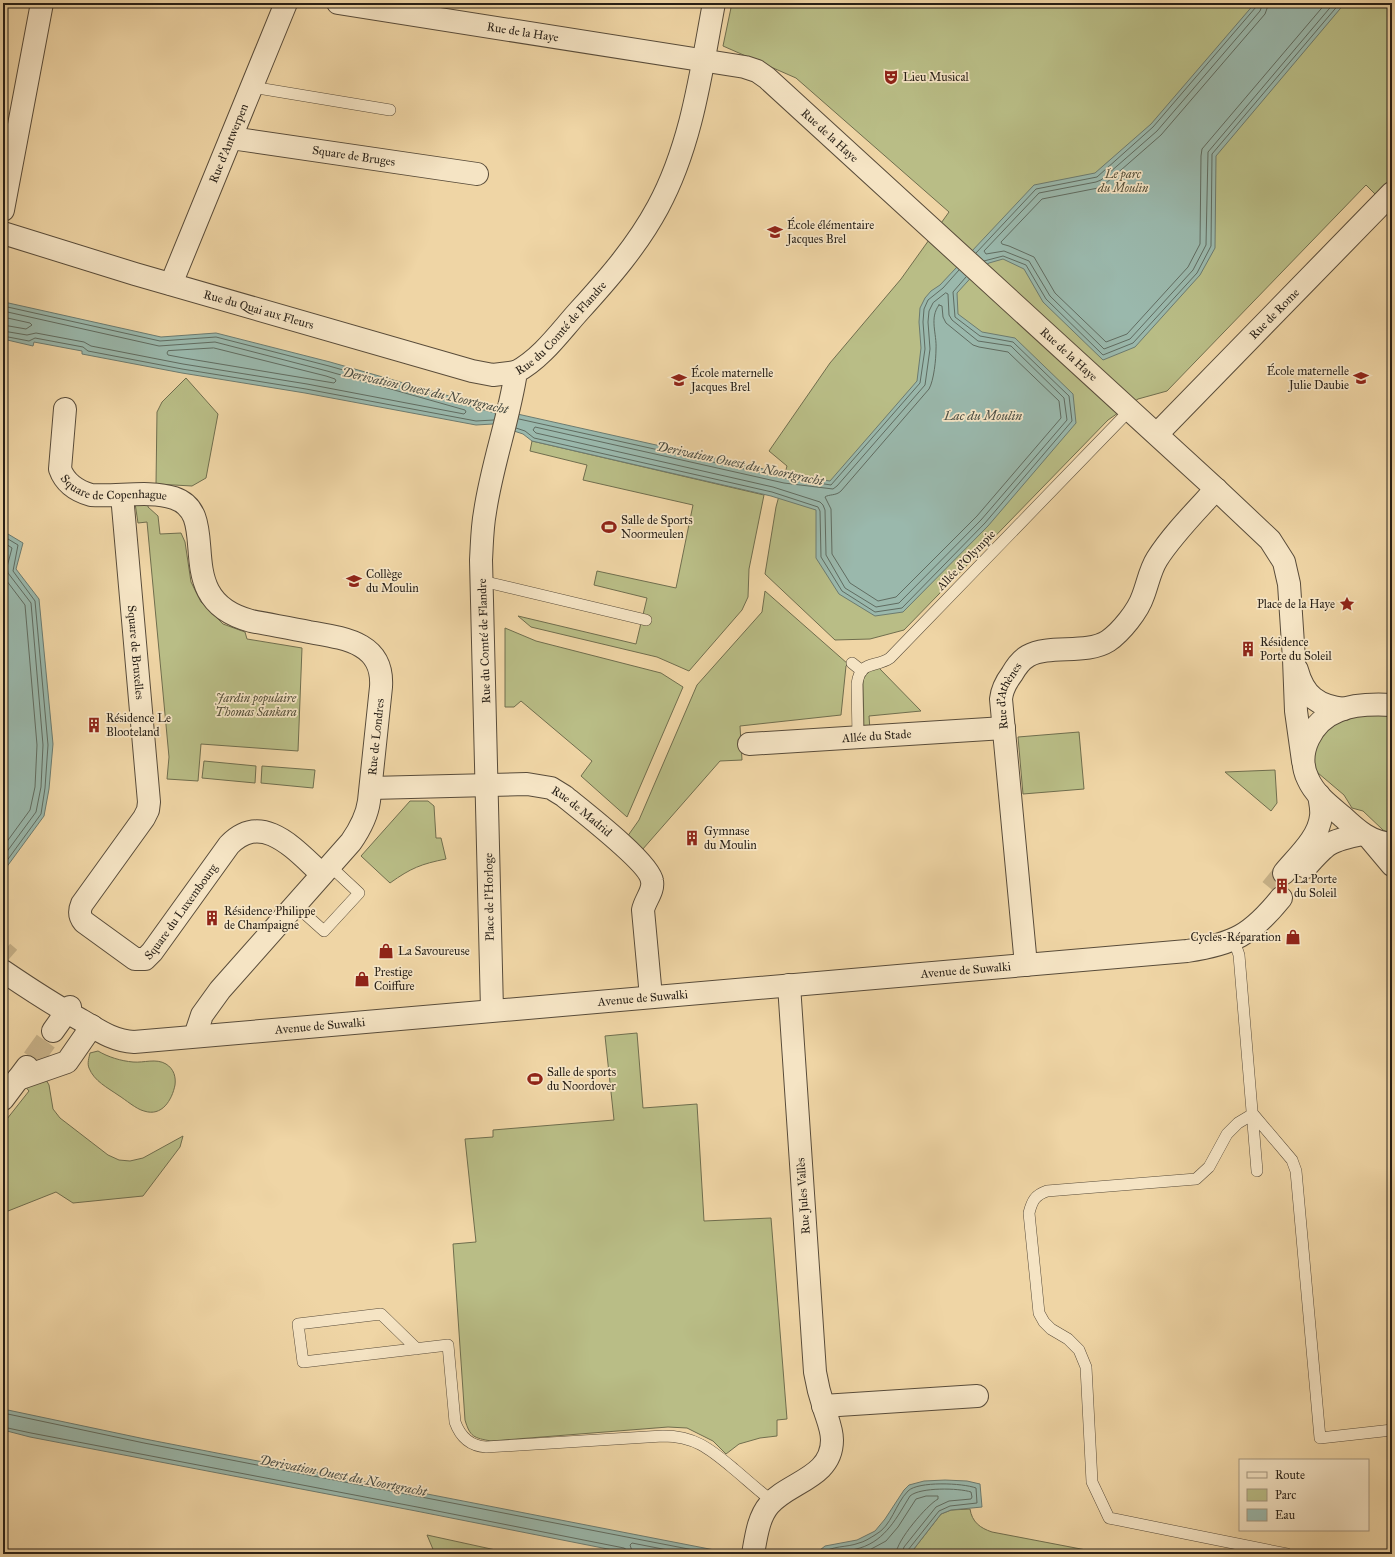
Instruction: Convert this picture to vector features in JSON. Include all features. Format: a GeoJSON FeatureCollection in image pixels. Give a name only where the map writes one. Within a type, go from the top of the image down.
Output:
{"type":"FeatureCollection","features":[{"type":"Feature","properties":{"kind":"street"},"geometry":{"type":"LineString","coordinates":[[3,210],[42,3]]}},
{"type":"Feature","properties":{"kind":"street","name":"Rue d'Antwerpen"},"geometry":{"type":"LineString","coordinates":[[171,284],[286,3]]}},
{"type":"Feature","properties":{"kind":"street","name":"Rue de la Haye"},"geometry":{"type":"LineString","coordinates":[[338,3],[745,67],[762,74],[775,84],[1216,489]]}},
{"type":"Feature","properties":{"kind":"street","name":"Rue du Comté de Flandre"},"geometry":{"type":"LineString","coordinates":[[488,784],[481,560],[483,522],[486,502],[512,395],[516,372],[538,357],[603,285],[621,264],[650,221],[668,185],[685,142],[714,3]]}},
{"type":"Feature","properties":{"kind":"street","name":"Square de Bruges"},"geometry":{"type":"LineString","coordinates":[[231,138],[477,174]]}},
{"type":"Feature","properties":{"kind":"street","name":"Rue de Rome"},"geometry":{"type":"LineString","coordinates":[[1157,434],[1392,193]]}},
{"type":"Feature","properties":{"kind":"street","name":"Rue du Quai aux Fleurs"},"geometry":{"type":"LineString","coordinates":[[3,233],[171,284],[472,371],[493,375],[516,372]]}},
{"type":"Feature","properties":{"kind":"street","name":"Square de Copenhague"},"geometry":{"type":"LineString","coordinates":[[65,409],[60,462],[63,475],[72,485],[85,493],[97,496],[163,496],[175,498],[185,503]]}},
{"type":"Feature","properties":{"kind":"street"},"geometry":{"type":"LineString","coordinates":[[1216,489],[1270,540],[1284,562],[1289,584],[1296,707],[1303,761],[1308,779],[1319,795],[1366,837],[1392,864]]}},
{"type":"Feature","properties":{"kind":"street","name":"Rue d'Athènes"},"geometry":{"type":"LineString","coordinates":[[1026,965],[1002,693],[1007,681],[1027,656],[1041,652],[1081,648],[1100,644],[1113,636],[1138,608],[1153,567],[1162,552],[1216,489]]}},
{"type":"Feature","properties":{"kind":"street","name":"Square de Bruxelles"},"geometry":{"type":"LineString","coordinates":[[122,495],[149,802],[148,810]]}},
{"type":"Feature","properties":{"kind":"street","name":"Rue de Londres"},"geometry":{"type":"LineString","coordinates":[[185,503],[192,511],[196,520],[204,583],[210,594],[221,607],[238,618],[351,640],[366,649],[378,663],[381,673],[381,687],[371,788],[368,807],[360,828],[351,842],[207,1006],[199,1022],[195,1036]]}},
{"type":"Feature","properties":{"kind":"street"},"geometry":{"type":"LineString","coordinates":[[1294,659],[1300,678],[1309,694],[1327,706],[1344,709]]}},
{"type":"Feature","properties":{"kind":"street"},"geometry":{"type":"LineString","coordinates":[[1303,761],[1307,741],[1314,729],[1330,715],[1344,709],[1359,706],[1390,704]]}},
{"type":"Feature","properties":{"kind":"street","name":"Allée du Stade"},"geometry":{"type":"LineString","coordinates":[[749,744],[1004,728]]}},
{"type":"Feature","properties":{"kind":"street","name":"Place de l'Horloge"},"geometry":{"type":"LineString","coordinates":[[488,784],[492,1010]]}},
{"type":"Feature","properties":{"kind":"street","name":"Rue de Madrid"},"geometry":{"type":"LineString","coordinates":[[371,788],[534,784],[556,790],[644,865],[650,874],[653,882],[652,889],[643,910],[650,997]]}},
{"type":"Feature","properties":{"kind":"street","name":"Avenue de Suwalki"},"geometry":{"type":"LineString","coordinates":[[1282,886],[1318,828],[1321,818],[1319,795]]}},
{"type":"Feature","properties":{"kind":"street","name":"Square du Luxembourg"},"geometry":{"type":"LineString","coordinates":[[148,810],[144,818],[84,900],[80,911],[80,918],[84,922],[135,959],[142,960],[148,957],[226,849],[234,840],[246,833],[260,831],[276,836],[326,870]]}},
{"type":"Feature","properties":{"kind":"street"},"geometry":{"type":"LineString","coordinates":[[1366,837],[1392,844]]}},
{"type":"Feature","properties":{"kind":"street","name":"Avenue de Suwalki"},"geometry":{"type":"LineString","coordinates":[[7,964],[50,1003],[68,1010],[112,1038],[126,1041],[1197,950],[1220,939],[1233,936],[1254,910],[1327,845],[1344,838],[1366,837]]}},
{"type":"Feature","properties":{"kind":"street","name":"Rue Jules Vallès"},"geometry":{"type":"LineString","coordinates":[[754,1550],[762,1516],[772,1501],[814,1475],[826,1460],[831,1448],[832,1434],[823,1406],[815,1372],[789,985]]}},
{"type":"Feature","properties":{"kind":"street"},"geometry":{"type":"LineString","coordinates":[[53,1031],[68,1010]]}},
{"type":"Feature","properties":{"kind":"street"},"geometry":{"type":"LineString","coordinates":[[18,1079],[66,1062],[92,1026]]}},
{"type":"Feature","properties":{"kind":"street"},"geometry":{"type":"LineString","coordinates":[[3,1100],[32,1060]]}},
{"type":"Feature","properties":{"kind":"street"},"geometry":{"type":"LineString","coordinates":[[823,1406],[977,1396]]}},
{"type":"Feature","properties":{"kind":"lane"},"geometry":{"type":"LineString","coordinates":[[252,87],[390,110]]}},
{"type":"Feature","properties":{"kind":"lane","name":"Allée d'Olympie"},"geometry":{"type":"LineString","coordinates":[[862,670],[868,666],[890,658],[1130,410]]}},
{"type":"Feature","properties":{"kind":"lane"},"geometry":{"type":"LineString","coordinates":[[482,581],[646,620]]}},
{"type":"Feature","properties":{"kind":"lane"},"geometry":{"type":"LineString","coordinates":[[852,663],[862,670],[857,684],[858,737]]}},
{"type":"Feature","properties":{"kind":"lane"},"geometry":{"type":"LineString","coordinates":[[295,905],[324,931],[359,893],[326,870]]}},
{"type":"Feature","properties":{"kind":"lane"},"geometry":{"type":"LineString","coordinates":[[1233,936],[1239,955],[1257,1171]]}},
{"type":"Feature","properties":{"kind":"lane"},"geometry":{"type":"LineString","coordinates":[[1253,1114],[1292,1160],[1296,1171],[1320,1438],[1392,1430]]}},
{"type":"Feature","properties":{"kind":"lane"},"geometry":{"type":"LineString","coordinates":[[1253,1114],[1238,1123],[1228,1134],[1209,1167],[1196,1179],[1047,1191],[1040,1194],[1032,1201],[1029,1213],[1039,1313],[1044,1322],[1051,1329],[1068,1339],[1078,1350],[1086,1367],[1092,1482],[1109,1518],[1287,1554]]}},
{"type":"Feature","properties":{"kind":"lane"},"geometry":{"type":"LineString","coordinates":[[417,1349],[381,1314],[298,1324],[303,1362],[417,1349],[448,1345],[455,1422],[463,1437],[477,1446],[486,1447],[678,1436],[691,1440],[712,1450],[772,1501]]}},
{"type":"Feature","properties":{"kind":"green space","name":"Le parc du Moulin"},"geometry":{"type":"Polygon","coordinates":[[[732,3],[1392,3],[1392,178],[1376,195],[1366,185],[1167,391],[1138,399],[1108,420],[904,630],[870,639],[835,640],[765,574],[776,507],[787,466],[769,451],[830,363],[901,279],[949,212],[796,78],[723,46],[732,3]]]}},
{"type":"Feature","properties":{"kind":"green space"},"geometry":{"type":"Polygon","coordinates":[[[186,378],[218,414],[206,478],[192,486],[156,484],[157,412],[162,402],[186,378]]]}},
{"type":"Feature","properties":{"kind":"green space"},"geometry":{"type":"Polygon","coordinates":[[[532,441],[764,495],[749,569],[748,597],[742,610],[689,671],[657,657],[531,627],[518,616],[636,644],[647,598],[594,585],[597,571],[676,588],[693,505],[583,480],[587,465],[530,451],[532,441]]]}},
{"type":"Feature","properties":{"kind":"green space","name":"Jardin populaire Thomas Sankara"},"geometry":{"type":"Polygon","coordinates":[[[148,501],[148,507],[158,516],[160,534],[181,533],[185,542],[191,582],[201,602],[223,624],[245,632],[247,639],[302,648],[298,751],[201,744],[198,781],[167,779],[169,757],[147,522],[138,523],[135,503],[148,501]]]}},
{"type":"Feature","properties":{"kind":"green space"},"geometry":{"type":"Polygon","coordinates":[[[765,591],[848,664],[846,666],[841,715],[740,726],[742,760],[720,761],[642,850],[627,837],[639,820],[697,685],[762,612],[765,591]]]}},
{"type":"Feature","properties":{"kind":"green space"},"geometry":{"type":"Polygon","coordinates":[[[505,628],[536,641],[661,673],[683,687],[627,817],[581,776],[592,761],[521,701],[514,707],[505,707],[505,628]]]}},
{"type":"Feature","properties":{"kind":"green space"},"geometry":{"type":"Polygon","coordinates":[[[879,668],[921,711],[869,716],[870,730],[864,730],[863,680],[870,671],[879,668]]]}},
{"type":"Feature","properties":{"kind":"green space"},"geometry":{"type":"Polygon","coordinates":[[[1392,714],[1392,835],[1383,830],[1363,811],[1352,808],[1344,795],[1318,773],[1312,757],[1318,736],[1347,716],[1392,714]]]}},
{"type":"Feature","properties":{"kind":"green space"},"geometry":{"type":"Polygon","coordinates":[[[1079,732],[1084,789],[1023,794],[1018,737],[1079,732]]]}},
{"type":"Feature","properties":{"kind":"green space"},"geometry":{"type":"Polygon","coordinates":[[[204,761],[256,766],[255,783],[202,778],[204,761]]]}},
{"type":"Feature","properties":{"kind":"green space"},"geometry":{"type":"Polygon","coordinates":[[[262,766],[315,770],[313,788],[261,783],[262,766]]]}},
{"type":"Feature","properties":{"kind":"green space"},"geometry":{"type":"Polygon","coordinates":[[[1275,770],[1277,803],[1271,811],[1225,772],[1275,770]]]}},
{"type":"Feature","properties":{"kind":"green space"},"geometry":{"type":"Polygon","coordinates":[[[410,801],[428,801],[434,806],[436,838],[441,838],[446,859],[416,867],[390,883],[361,856],[410,801]]]}},
{"type":"Feature","properties":{"kind":"green space"},"geometry":{"type":"Polygon","coordinates":[[[637,1033],[643,1108],[697,1104],[704,1221],[771,1218],[787,1419],[777,1420],[777,1436],[760,1438],[739,1444],[726,1454],[713,1441],[687,1428],[668,1427],[491,1441],[477,1438],[469,1430],[465,1420],[453,1244],[476,1242],[465,1139],[493,1137],[493,1130],[614,1120],[605,1036],[637,1033]]]}},
{"type":"Feature","properties":{"kind":"green space"},"geometry":{"type":"Polygon","coordinates":[[[98,1051],[110,1057],[124,1061],[158,1061],[169,1066],[174,1073],[175,1085],[169,1101],[165,1106],[156,1112],[144,1111],[106,1087],[94,1077],[88,1066],[90,1053],[98,1051]]]}},
{"type":"Feature","properties":{"kind":"green space"},"geometry":{"type":"Polygon","coordinates":[[[44,1076],[49,1085],[53,1109],[60,1118],[108,1155],[119,1160],[130,1161],[143,1158],[183,1136],[180,1147],[143,1196],[73,1203],[56,1192],[3,1213],[3,1124],[29,1091],[23,1084],[44,1076]]]}},
{"type":"Feature","properties":{"kind":"green space"},"geometry":{"type":"Polygon","coordinates":[[[970,1509],[971,1514],[977,1524],[992,1532],[1107,1554],[910,1554],[941,1514],[951,1510],[970,1509]]]}},
{"type":"Feature","properties":{"kind":"green space"},"geometry":{"type":"Polygon","coordinates":[[[427,1535],[514,1554],[435,1554],[427,1535]]]}},
{"type":"Feature","properties":{"kind":"water"},"geometry":{"type":"Polygon","coordinates":[[[1255,3],[1345,3],[1216,156],[1215,248],[1200,275],[1135,347],[1103,360],[1043,302],[1024,269],[1003,259],[989,263],[977,271],[957,293],[958,314],[982,332],[1015,338],[1073,394],[1076,423],[988,526],[903,612],[875,616],[839,594],[816,558],[816,510],[771,496],[532,441],[523,434],[493,424],[476,425],[305,393],[182,373],[82,354],[82,351],[34,342],[33,346],[3,339],[4,302],[161,337],[216,333],[330,362],[495,409],[786,474],[830,481],[917,381],[921,348],[919,322],[920,308],[925,298],[931,291],[940,285],[1034,185],[1095,173],[1151,124],[1255,3]]]}},
{"type":"Feature","properties":{"kind":"water"},"geometry":{"type":"Polygon","coordinates":[[[3,531],[23,543],[16,569],[39,599],[53,744],[49,789],[44,816],[3,872],[3,531]]]}},
{"type":"Feature","properties":{"kind":"water"},"geometry":{"type":"Polygon","coordinates":[[[3,1409],[145,1439],[735,1554],[633,1554],[30,1437],[3,1430],[3,1409]]]}},
{"type":"Feature","properties":{"kind":"water"},"geometry":{"type":"Polygon","coordinates":[[[924,1481],[967,1481],[980,1484],[982,1507],[951,1510],[941,1514],[910,1554],[815,1554],[825,1546],[857,1540],[875,1531],[909,1485],[924,1481]]]}},
{"type":"Feature","properties":{"kind":"tunnel"},"geometry":{"type":"LineString","coordinates":[[1271,889],[1284,873]]}},
{"type":"Feature","properties":{"kind":"tunnel"},"geometry":{"type":"LineString","coordinates":[[3,952],[10,958]]}},
{"type":"Feature","properties":{"kind":"tunnel"},"geometry":{"type":"LineString","coordinates":[[33,1059],[53,1031]]}},
{"type":"Feature","properties":{"kind":"place","name":"Lieu Musical"},"geometry":{"type":"Point","coordinates":[891,77]}},
{"type":"Feature","properties":{"kind":"place","name":"École élémentaire Jacques Brel"},"geometry":{"type":"Point","coordinates":[775,232]}},
{"type":"Feature","properties":{"kind":"place","name":"École maternelle Julie Daubie"},"geometry":{"type":"Point","coordinates":[1361,378]}},
{"type":"Feature","properties":{"kind":"place","name":"École maternelle Jacques Brel"},"geometry":{"type":"Point","coordinates":[679,380]}},
{"type":"Feature","properties":{"kind":"place","name":"Salle de Sports Noormeulen"},"geometry":{"type":"Point","coordinates":[609,527]}},
{"type":"Feature","properties":{"kind":"place","name":"Collège du Moulin"},"geometry":{"type":"Point","coordinates":[354,581]}},
{"type":"Feature","properties":{"kind":"place","name":"Place de la Haye"},"geometry":{"type":"Point","coordinates":[1347,604]}},
{"type":"Feature","properties":{"kind":"place","name":"Résidence Porte du Soleil"},"geometry":{"type":"Point","coordinates":[1248,649]}},
{"type":"Feature","properties":{"kind":"place","name":"Résidence Le Blooteland"},"geometry":{"type":"Point","coordinates":[94,725]}},
{"type":"Feature","properties":{"kind":"place","name":"Gymnase du Moulin"},"geometry":{"type":"Point","coordinates":[692,838]}},
{"type":"Feature","properties":{"kind":"place","name":"La Porte du Soleil"},"geometry":{"type":"Point","coordinates":[1282,886]}},
{"type":"Feature","properties":{"kind":"place","name":"Résidence Philippe de Champaigne"},"geometry":{"type":"Point","coordinates":[212,918]}},
{"type":"Feature","properties":{"kind":"place","name":"Cycles-Réparation"},"geometry":{"type":"Point","coordinates":[1293,937]}},
{"type":"Feature","properties":{"kind":"place","name":"La Savoureuse"},"geometry":{"type":"Point","coordinates":[386,951]}},
{"type":"Feature","properties":{"kind":"place","name":"Prestige Coiffure"},"geometry":{"type":"Point","coordinates":[362,979]}},
{"type":"Feature","properties":{"kind":"place","name":"Salle de sports du Noordover"},"geometry":{"type":"Point","coordinates":[535,1079]}},
{"type":"Feature","properties":{"kind":"water label","name":"Derivation Ouest du Noortgracht"},"geometry":{"type":"Point","coordinates":[425,391]}},
{"type":"Feature","properties":{"kind":"water label","name":"Lac du Moulin"},"geometry":{"type":"Point","coordinates":[983,416]}},
{"type":"Feature","properties":{"kind":"water label","name":"Derivation Ouest du Noortgracht"},"geometry":{"type":"Point","coordinates":[740,464]}},
{"type":"Feature","properties":{"kind":"water label","name":"Derivation Ouest du Noortgracht"},"geometry":{"type":"Point","coordinates":[343,1476]}}]}
